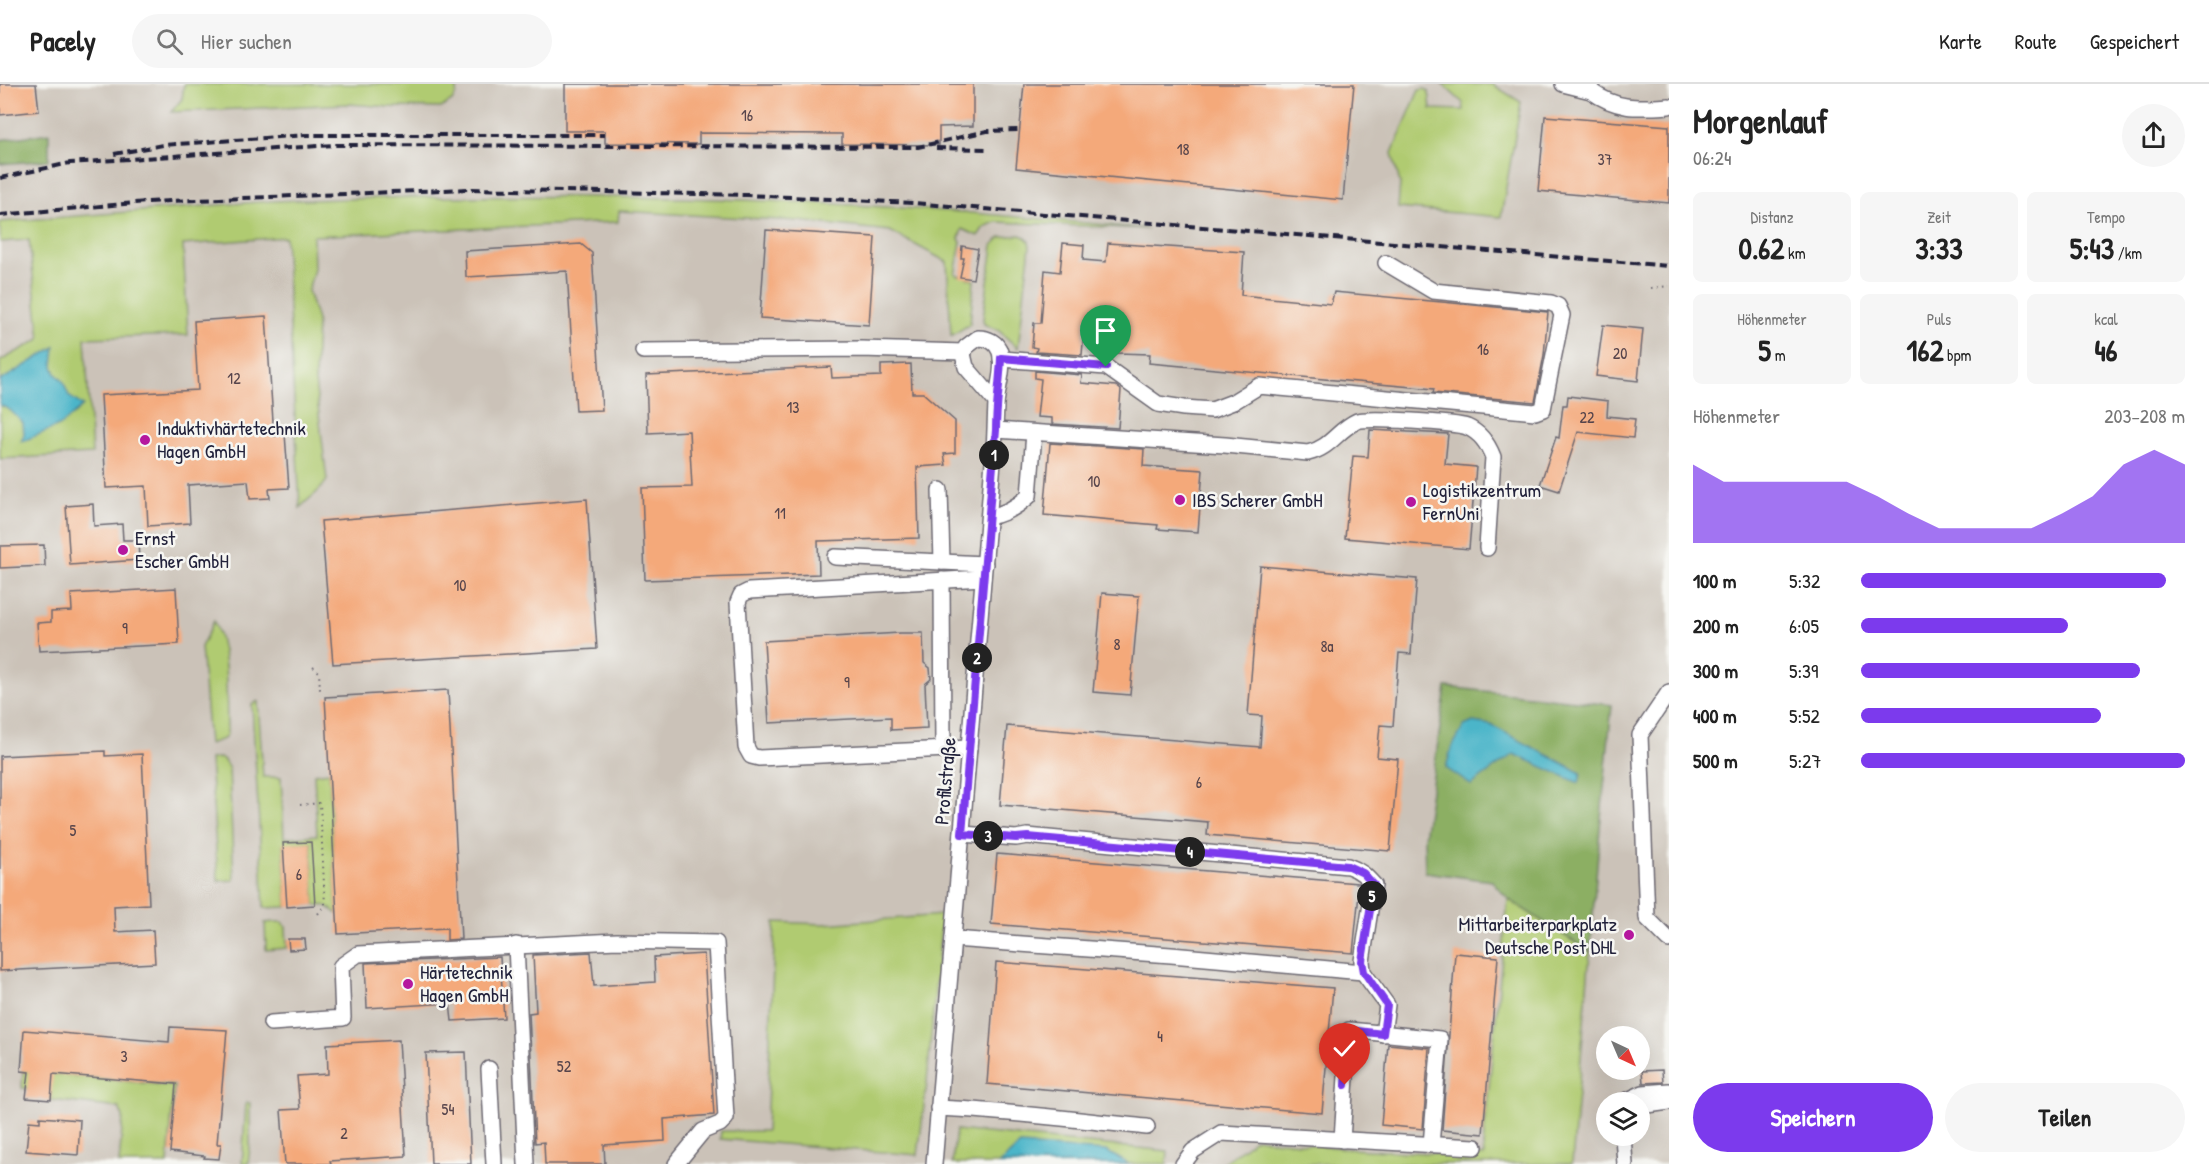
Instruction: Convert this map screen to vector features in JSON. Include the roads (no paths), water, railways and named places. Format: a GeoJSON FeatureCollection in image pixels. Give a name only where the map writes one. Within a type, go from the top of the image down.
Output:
{"type":"FeatureCollection","features":[{"type":"Feature","properties":{"kind":"street"},"geometry":{"type":"LineString","coordinates":[[1563,84],[1591,88],[1605,101],[1620,106],[1635,108],[1669,106]]}},
{"type":"Feature","properties":{"kind":"street"},"geometry":{"type":"LineString","coordinates":[[996,402],[966,367],[964,352],[971,342],[978,338],[984,338],[997,345],[1001,358],[1106,367],[1158,404],[1184,408],[1212,410],[1233,402],[1259,386],[1535,412],[1543,409],[1562,315],[1558,306],[1551,303],[1433,291],[1386,263]]}},
{"type":"Feature","properties":{"kind":"street"},"geometry":{"type":"LineString","coordinates":[[644,351],[861,349],[964,352]]}},
{"type":"Feature","properties":{"kind":"street","name":"Profilstraße"},"geometry":{"type":"LineString","coordinates":[[934,1164],[1001,358]]}},
{"type":"Feature","properties":{"kind":"street"},"geometry":{"type":"LineString","coordinates":[[996,430],[1225,444],[1308,453],[1321,450],[1344,428],[1360,420],[1380,419],[1466,426],[1484,440],[1493,457],[1487,548]]}},
{"type":"Feature","properties":{"kind":"street"},"geometry":{"type":"LineString","coordinates":[[989,517],[1003,514],[1029,496],[1034,433]]}},
{"type":"Feature","properties":{"kind":"street"},"geometry":{"type":"LineString","coordinates":[[940,490],[942,562]]}},
{"type":"Feature","properties":{"kind":"street"},"geometry":{"type":"LineString","coordinates":[[835,557],[942,562],[984,571]]}},
{"type":"Feature","properties":{"kind":"street"},"geometry":{"type":"LineString","coordinates":[[969,748],[759,758],[751,756],[746,747],[738,602],[741,595],[749,591],[942,580],[984,571]]}},
{"type":"Feature","properties":{"kind":"street"},"geometry":{"type":"LineString","coordinates":[[942,580],[943,750]]}},
{"type":"Feature","properties":{"kind":"street"},"geometry":{"type":"LineString","coordinates":[[1669,692],[1640,735],[1647,918],[1669,940]]}},
{"type":"Feature","properties":{"kind":"street"},"geometry":{"type":"LineString","coordinates":[[962,834],[1028,837],[1348,866],[1356,869],[1374,885],[1362,961],[1364,972],[1387,1005],[1383,1034]]}},
{"type":"Feature","properties":{"kind":"street"},"geometry":{"type":"LineString","coordinates":[[953,939],[1364,972]]}},
{"type":"Feature","properties":{"kind":"street"},"geometry":{"type":"LineString","coordinates":[[272,1023],[343,1018],[341,966],[357,954],[617,941],[716,943],[726,1118],[720,1124],[703,1131],[676,1164]]}},
{"type":"Feature","properties":{"kind":"street"},"geometry":{"type":"LineString","coordinates":[[516,945],[526,1164]]}},
{"type":"Feature","properties":{"kind":"street"},"geometry":{"type":"LineString","coordinates":[[1342,1140],[1349,1030],[1440,1040],[1431,1145]]}},
{"type":"Feature","properties":{"kind":"street"},"geometry":{"type":"LineString","coordinates":[[489,1069],[494,1164]]}},
{"type":"Feature","properties":{"kind":"street"},"geometry":{"type":"LineString","coordinates":[[1650,1092],[1669,1091]]}},
{"type":"Feature","properties":{"kind":"street"},"geometry":{"type":"LineString","coordinates":[[1650,1105],[1669,1102]]}},
{"type":"Feature","properties":{"kind":"street"},"geometry":{"type":"LineString","coordinates":[[938,1108],[1000,1110],[1040,1117],[1147,1127]]}},
{"type":"Feature","properties":{"kind":"street"},"geometry":{"type":"LineString","coordinates":[[1183,1164],[1193,1151],[1221,1133],[1475,1147]]}},
{"type":"Feature","properties":{"kind":"street"},"geometry":{"type":"LineString","coordinates":[[1624,1146],[1625,1164]]}},
{"type":"Feature","properties":{"kind":"water"},"geometry":{"type":"Polygon","coordinates":[[[55,347],[53,366],[56,374],[63,381],[69,396],[83,406],[61,425],[21,442],[24,434],[23,423],[10,410],[0,405],[0,381],[55,347]]]}},
{"type":"Feature","properties":{"kind":"water"},"geometry":{"type":"Polygon","coordinates":[[[1473,722],[1491,725],[1581,773],[1579,783],[1514,754],[1471,785],[1446,768],[1451,749],[1464,726],[1473,722]]]}},
{"type":"Feature","properties":{"kind":"water"},"geometry":{"type":"Polygon","coordinates":[[[1020,1145],[1106,1151],[1129,1164],[999,1164],[1020,1145]]]}},
{"type":"Feature","properties":{"kind":"railway"},"geometry":{"type":"LineString","coordinates":[[0,178],[70,163],[333,145],[918,147],[987,131],[1019,130]]}},
{"type":"Feature","properties":{"kind":"railway"},"geometry":{"type":"LineString","coordinates":[[114,154],[163,145],[307,135],[605,135]]}},
{"type":"Feature","properties":{"kind":"railway"},"geometry":{"type":"LineString","coordinates":[[936,148],[988,149]]}},
{"type":"Feature","properties":{"kind":"railway"},"geometry":{"type":"LineString","coordinates":[[0,215],[146,202],[468,189],[747,195],[913,203],[1669,266]]}},
{"type":"Feature","properties":{"kind":"place","name":"Induktivhärtetechnik Hagen GmbH"},"geometry":{"type":"Point","coordinates":[145,440]}},
{"type":"Feature","properties":{"kind":"place","name":"IBS Scherer GmbH"},"geometry":{"type":"Point","coordinates":[1180,500]}},
{"type":"Feature","properties":{"kind":"place","name":"Logistikzentrum FernUni"},"geometry":{"type":"Point","coordinates":[1411,502]}},
{"type":"Feature","properties":{"kind":"place","name":"Ernst Escher GmbH"},"geometry":{"type":"Point","coordinates":[123,550]}},
{"type":"Feature","properties":{"kind":"place","name":"Mittarbeiterparkplatz Deutsche Post DHL"},"geometry":{"type":"Point","coordinates":[1629,935]}},
{"type":"Feature","properties":{"kind":"place","name":"Härtetechnik Hagen GmbH"},"geometry":{"type":"Point","coordinates":[408,984]}}]}
